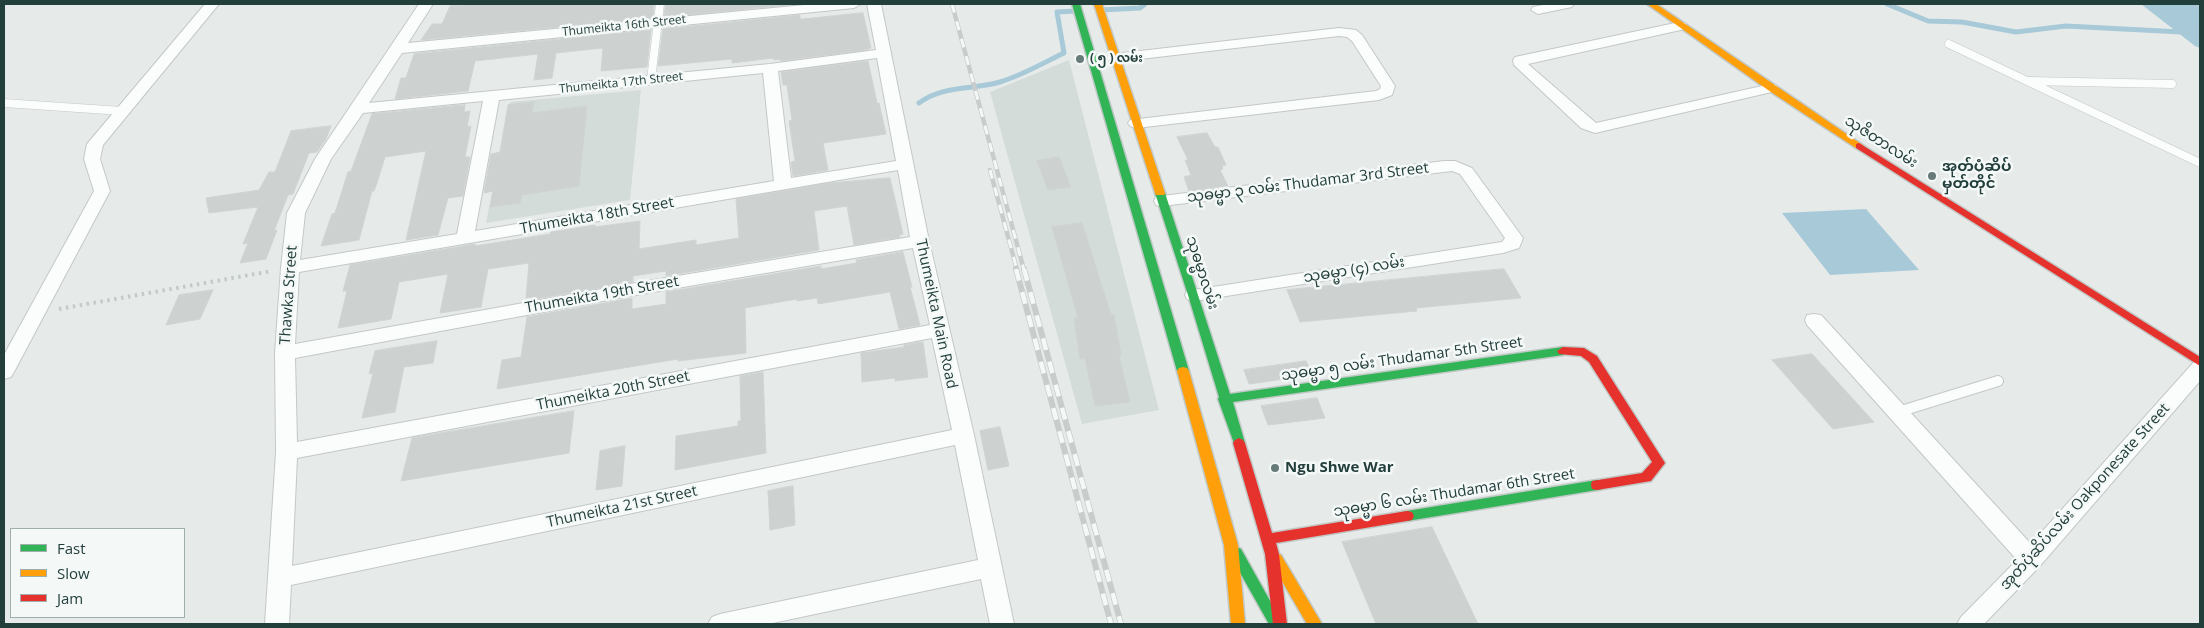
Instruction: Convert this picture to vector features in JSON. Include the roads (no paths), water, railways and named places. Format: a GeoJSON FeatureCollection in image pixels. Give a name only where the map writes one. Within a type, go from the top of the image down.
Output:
{"type":"FeatureCollection","features":[{"type":"Feature","properties":{"kind":"main road"},"geometry":{"type":"LineString","coordinates":[[1076,4],[1192,402],[1231,545],[1238,624]]}},
{"type":"Feature","properties":{"kind":"main road","name":"သုဓမ္မာလမ်း"},"geometry":{"type":"LineString","coordinates":[[1098,4],[1114,58],[1194,295],[1268,539],[1272,554],[1280,624]]}},
{"type":"Feature","properties":{"kind":"main road","name":"သုဇိတာလမ်း"},"geometry":{"type":"LineString","coordinates":[[1651,4],[1771,88],[1954,208],[2200,362]]}},
{"type":"Feature","properties":{"kind":"main road","name":"သုဓမ္မာ ၅ လမ်း Thudamar 5th Street"},"geometry":{"type":"LineString","coordinates":[[1224,399],[1569,350],[1584,352],[1593,359],[1659,463],[1646,477]]}},
{"type":"Feature","properties":{"kind":"main road","name":"သုဓမ္မာ ၆ လမ်း Thudamar 6th Street"},"geometry":{"type":"LineString","coordinates":[[1268,539],[1646,477]]}},
{"type":"Feature","properties":{"kind":"main road"},"geometry":{"type":"LineString","coordinates":[[1231,545],[1276,624]]}},
{"type":"Feature","properties":{"kind":"main road","name":"သုဓမ္မာလမ်း"},"geometry":{"type":"LineString","coordinates":[[1272,554],[1315,624]]}},
{"type":"Feature","properties":{"kind":"street"},"geometry":{"type":"LineString","coordinates":[[4,372],[102,191],[92,159],[95,144],[212,4]]}},
{"type":"Feature","properties":{"kind":"street","name":"Thawka Street"},"geometry":{"type":"LineString","coordinates":[[277,624],[287,452],[285,353],[290,268],[296,213],[323,158],[358,109],[395,49],[426,4]]}},
{"type":"Feature","properties":{"kind":"street","name":"Thumeikta 16th Street"},"geometry":{"type":"LineString","coordinates":[[395,49],[854,4]]}},
{"type":"Feature","properties":{"kind":"street","name":"Thumeikta Main Road"},"geometry":{"type":"LineString","coordinates":[[874,4],[920,241],[964,435],[1002,624]]}},
{"type":"Feature","properties":{"kind":"street"},"geometry":{"type":"LineString","coordinates":[[1538,10],[1567,4]]}},
{"type":"Feature","properties":{"kind":"street"},"geometry":{"type":"LineString","coordinates":[[1680,26],[1520,60],[1521,66],[1587,125],[1595,128],[1771,88]]}},
{"type":"Feature","properties":{"kind":"street"},"geometry":{"type":"LineString","coordinates":[[1114,58],[1339,32],[1351,33],[1357,38],[1388,86],[1387,92],[1379,95],[1136,123]]}},
{"type":"Feature","properties":{"kind":"street","name":"Thumeikta 17th Street"},"geometry":{"type":"LineString","coordinates":[[358,109],[770,68],[884,53]]}},
{"type":"Feature","properties":{"kind":"street"},"geometry":{"type":"LineString","coordinates":[[770,68],[783,185]]}},
{"type":"Feature","properties":{"kind":"street"},"geometry":{"type":"LineString","coordinates":[[465,238],[492,96]]}},
{"type":"Feature","properties":{"kind":"street","name":"Thumeikta 18th Street"},"geometry":{"type":"LineString","coordinates":[[290,268],[905,164]]}},
{"type":"Feature","properties":{"kind":"street","name":"သုဓမ္မာ ၃ လမ်း Thudamar 3rd Street"},"geometry":{"type":"LineString","coordinates":[[1162,201],[1455,166],[1466,171],[1514,238],[1513,244]]}},
{"type":"Feature","properties":{"kind":"street","name":"Thumeikta 19th Street"},"geometry":{"type":"LineString","coordinates":[[285,353],[624,290],[920,241]]}},
{"type":"Feature","properties":{"kind":"street","name":"သုဓမ္မာ (၄) လမ်း"},"geometry":{"type":"LineString","coordinates":[[1194,295],[1513,244]]}},
{"type":"Feature","properties":{"kind":"street"},"geometry":{"type":"LineString","coordinates":[[1814,320],[2030,560]]}},
{"type":"Feature","properties":{"kind":"street","name":"Thumeikta 20th Street"},"geometry":{"type":"LineString","coordinates":[[287,452],[939,330]]}},
{"type":"Feature","properties":{"kind":"street","name":"အုတ်ပုံဆိပ်လမ်း Oakponesate Street"},"geometry":{"type":"LineString","coordinates":[[1969,624],[2030,560],[2200,368]]}},
{"type":"Feature","properties":{"kind":"street","name":"Thumeikta 21st Street"},"geometry":{"type":"LineString","coordinates":[[280,578],[964,435]]}},
{"type":"Feature","properties":{"kind":"street"},"geometry":{"type":"LineString","coordinates":[[720,624],[991,567]]}},
{"type":"Feature","properties":{"kind":"lane"},"geometry":{"type":"LineString","coordinates":[[651,80],[660,4]]}},
{"type":"Feature","properties":{"kind":"lane"},"geometry":{"type":"LineString","coordinates":[[1948,44],[2200,163]]}},
{"type":"Feature","properties":{"kind":"lane"},"geometry":{"type":"LineString","coordinates":[[2026,81],[2172,84]]}},
{"type":"Feature","properties":{"kind":"lane"},"geometry":{"type":"LineString","coordinates":[[4,103],[122,112]]}},
{"type":"Feature","properties":{"kind":"lane"},"geometry":{"type":"LineString","coordinates":[[1898,412],[1998,381]]}},
{"type":"Feature","properties":{"kind":"water"},"geometry":{"type":"Polygon","coordinates":[[[2141,4],[2200,4],[2200,48],[2195,46],[2141,4]]]}},
{"type":"Feature","properties":{"kind":"water"},"geometry":{"type":"Polygon","coordinates":[[[1866,209],[1919,270],[1830,275],[1782,213],[1866,209]]]}},
{"type":"Feature","properties":{"kind":"waterway"},"geometry":{"type":"LineString","coordinates":[[1101,10],[1140,8],[1145,4]]}},
{"type":"Feature","properties":{"kind":"waterway"},"geometry":{"type":"LineString","coordinates":[[1887,4],[1928,21],[1962,22],[2016,32],[2066,26],[2200,33]]}},
{"type":"Feature","properties":{"kind":"waterway"},"geometry":{"type":"LineString","coordinates":[[919,103],[938,93],[1000,82],[1064,53],[1057,12],[1076,11]]}},
{"type":"Feature","properties":{"kind":"railway"},"geometry":{"type":"LineString","coordinates":[[952,4],[1024,270]]}},
{"type":"Feature","properties":{"kind":"railway"},"geometry":{"type":"LineString","coordinates":[[990,170],[1017,270]]}},
{"type":"Feature","properties":{"kind":"railway"},"geometry":{"type":"LineString","coordinates":[[1016,269],[1111,624]]}},
{"type":"Feature","properties":{"kind":"railway"},"geometry":{"type":"LineString","coordinates":[[1024,269],[1121,624]]}},
{"type":"Feature","properties":{"kind":"place","name":"( ၅ ) လမ်း"},"geometry":{"type":"Point","coordinates":[1080,59]}},
{"type":"Feature","properties":{"kind":"place","name":"အုတ်ပုံဆိပ် မှတ်တိုင်"},"geometry":{"type":"Point","coordinates":[1932,176]}},
{"type":"Feature","properties":{"kind":"place","name":"Ngu Shwe War"},"geometry":{"type":"Point","coordinates":[1275,468]}}]}
